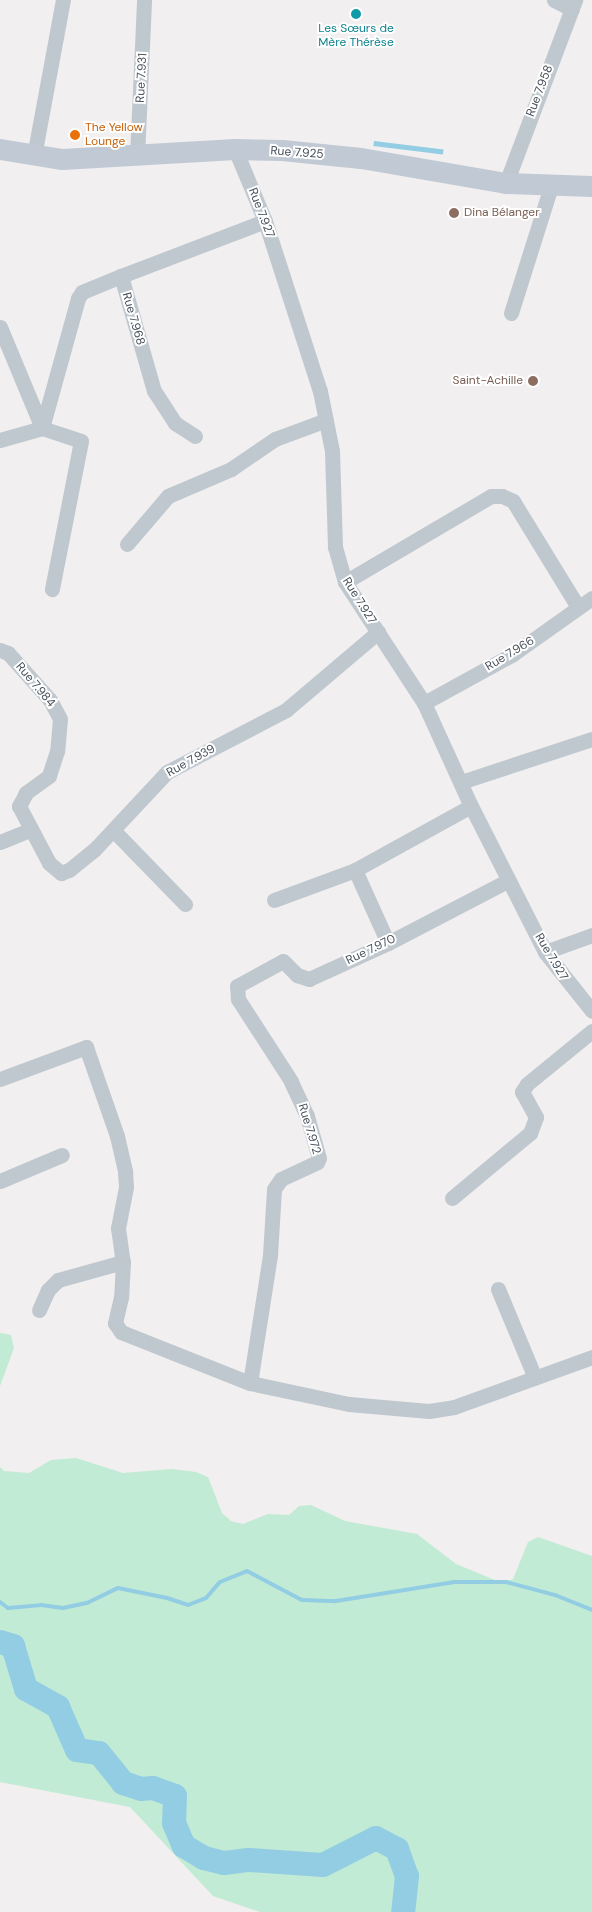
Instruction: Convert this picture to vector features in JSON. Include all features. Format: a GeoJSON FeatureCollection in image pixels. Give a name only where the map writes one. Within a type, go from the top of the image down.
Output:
{"type":"FeatureCollection","features":[{"type":"Feature","properties":{"kind":"street"},"geometry":{"type":"LineString","coordinates":[[34,156],[63,0]]}},
{"type":"Feature","properties":{"kind":"street","name":"Rue 7.931"},"geometry":{"type":"LineString","coordinates":[[137,156],[144,0]]}},
{"type":"Feature","properties":{"kind":"street"},"geometry":{"type":"LineString","coordinates":[[554,0],[573,4]]}},
{"type":"Feature","properties":{"kind":"street","name":"Rue 7.958"},"geometry":{"type":"LineString","coordinates":[[506,183],[573,4]]}},
{"type":"Feature","properties":{"kind":"street","name":"Rue 7.925"},"geometry":{"type":"LineString","coordinates":[[0,149],[62,159],[235,149],[362,158],[506,183],[592,186]]}},
{"type":"Feature","properties":{"kind":"street","name":"Rue 7.927"},"geometry":{"type":"LineString","coordinates":[[235,149],[265,221],[312,364],[332,451],[335,547],[345,582],[424,703],[471,806],[546,952],[592,1011]]}},
{"type":"Feature","properties":{"kind":"street"},"geometry":{"type":"LineString","coordinates":[[511,313],[551,186]]}},
{"type":"Feature","properties":{"kind":"street","name":"Rue 7.968"},"geometry":{"type":"LineString","coordinates":[[195,436],[175,424],[154,391],[121,276],[265,221]]}},
{"type":"Feature","properties":{"kind":"street"},"geometry":{"type":"LineString","coordinates":[[42,428],[78,298],[82,292],[121,276]]}},
{"type":"Feature","properties":{"kind":"street"},"geometry":{"type":"LineString","coordinates":[[0,326],[42,428]]}},
{"type":"Feature","properties":{"kind":"street"},"geometry":{"type":"LineString","coordinates":[[127,544],[173,493],[231,469],[275,439],[326,420]]}},
{"type":"Feature","properties":{"kind":"street"},"geometry":{"type":"LineString","coordinates":[[0,440],[42,428],[81,441],[52,589]]}},
{"type":"Feature","properties":{"kind":"street"},"geometry":{"type":"LineString","coordinates":[[345,582],[490,496],[502,496],[513,501],[578,607]]}},
{"type":"Feature","properties":{"kind":"street","name":"Rue 7.966"},"geometry":{"type":"LineString","coordinates":[[424,703],[513,654],[592,598]]}},
{"type":"Feature","properties":{"kind":"street","name":"Rue 7.939"},"geometry":{"type":"LineString","coordinates":[[29,830],[49,863],[61,873],[69,870],[114,831],[167,772],[286,710],[378,632]]}},
{"type":"Feature","properties":{"kind":"street","name":"Rue 7.984"},"geometry":{"type":"LineString","coordinates":[[0,650],[8,653],[50,700],[60,719],[58,743],[51,771],[26,793],[19,806],[29,830]]}},
{"type":"Feature","properties":{"kind":"street"},"geometry":{"type":"LineString","coordinates":[[460,782],[592,739]]}},
{"type":"Feature","properties":{"kind":"street"},"geometry":{"type":"LineString","coordinates":[[274,900],[355,870],[471,806]]}},
{"type":"Feature","properties":{"kind":"street"},"geometry":{"type":"LineString","coordinates":[[0,842],[29,830]]}},
{"type":"Feature","properties":{"kind":"street"},"geometry":{"type":"LineString","coordinates":[[114,831],[185,904]]}},
{"type":"Feature","properties":{"kind":"street"},"geometry":{"type":"LineString","coordinates":[[355,870],[388,943]]}},
{"type":"Feature","properties":{"kind":"street","name":"Rue 7.970"},"geometry":{"type":"LineString","coordinates":[[237,986],[283,961],[297,975],[309,979],[388,943],[509,880]]}},
{"type":"Feature","properties":{"kind":"street"},"geometry":{"type":"LineString","coordinates":[[546,952],[592,935]]}},
{"type":"Feature","properties":{"kind":"street","name":"Rue 7.972"},"geometry":{"type":"LineString","coordinates":[[237,986],[238,1000],[291,1081],[307,1116],[319,1158],[317,1162],[281,1179],[274,1189],[270,1255],[250,1383]]}},
{"type":"Feature","properties":{"kind":"street"},"geometry":{"type":"LineString","coordinates":[[452,1198],[530,1133],[536,1117],[522,1092],[527,1084],[592,1031]]}},
{"type":"Feature","properties":{"kind":"street"},"geometry":{"type":"LineString","coordinates":[[0,1079],[86,1047],[117,1136],[125,1172],[126,1187],[118,1228],[122,1262],[121,1297],[115,1323],[117,1329],[250,1383],[349,1404],[429,1411],[454,1407],[592,1357]]}},
{"type":"Feature","properties":{"kind":"street"},"geometry":{"type":"LineString","coordinates":[[0,1181],[62,1156]]}},
{"type":"Feature","properties":{"kind":"street"},"geometry":{"type":"LineString","coordinates":[[39,1310],[48,1290],[58,1280],[122,1262]]}},
{"type":"Feature","properties":{"kind":"street"},"geometry":{"type":"LineString","coordinates":[[498,1289],[535,1378]]}},
{"type":"Feature","properties":{"kind":"green space"},"geometry":{"type":"Polygon","coordinates":[[[0,1333],[11,1335],[14,1348],[0,1386],[0,1333]]]}},
{"type":"Feature","properties":{"kind":"green space"},"geometry":{"type":"Polygon","coordinates":[[[76,1458],[123,1473],[172,1469],[196,1472],[208,1477],[222,1513],[231,1521],[243,1524],[268,1514],[289,1515],[299,1506],[311,1505],[345,1521],[417,1534],[456,1564],[502,1583],[513,1579],[528,1542],[538,1537],[592,1556],[592,1912],[260,1912],[213,1896],[130,1807],[0,1782],[0,1467],[4,1471],[29,1473],[51,1460],[76,1458]]]}},
{"type":"Feature","properties":{"kind":"water"},"geometry":{"type":"Polygon","coordinates":[[[374,141],[443,150],[443,154],[373,146],[374,141]]]}},
{"type":"Feature","properties":{"kind":"waterway"},"geometry":{"type":"LineString","coordinates":[[0,1602],[8,1608],[41,1605],[63,1608],[87,1603],[118,1588],[167,1598],[188,1605],[206,1598],[220,1582],[247,1571],[302,1600],[336,1601],[454,1582],[506,1582],[555,1595],[592,1610]]}},
{"type":"Feature","properties":{"kind":"waterway"},"geometry":{"type":"LineString","coordinates":[[0,1642],[13,1646],[26,1689],[58,1707],[77,1750],[99,1753],[123,1783],[141,1789],[153,1788],[175,1796],[174,1823],[184,1846],[204,1858],[224,1863],[249,1860],[323,1865],[376,1838],[397,1849],[407,1876],[403,1912]]}},
{"type":"Feature","properties":{"kind":"place","name":"Les Sœurs de Mère Thérèse"},"geometry":{"type":"Point","coordinates":[356,14]}},
{"type":"Feature","properties":{"kind":"place","name":"The Yellow Lounge"},"geometry":{"type":"Point","coordinates":[75,135]}},
{"type":"Feature","properties":{"kind":"place","name":"Dina Bélanger"},"geometry":{"type":"Point","coordinates":[454,213]}},
{"type":"Feature","properties":{"kind":"place","name":"Saint-Achille"},"geometry":{"type":"Point","coordinates":[533,381]}}]}
